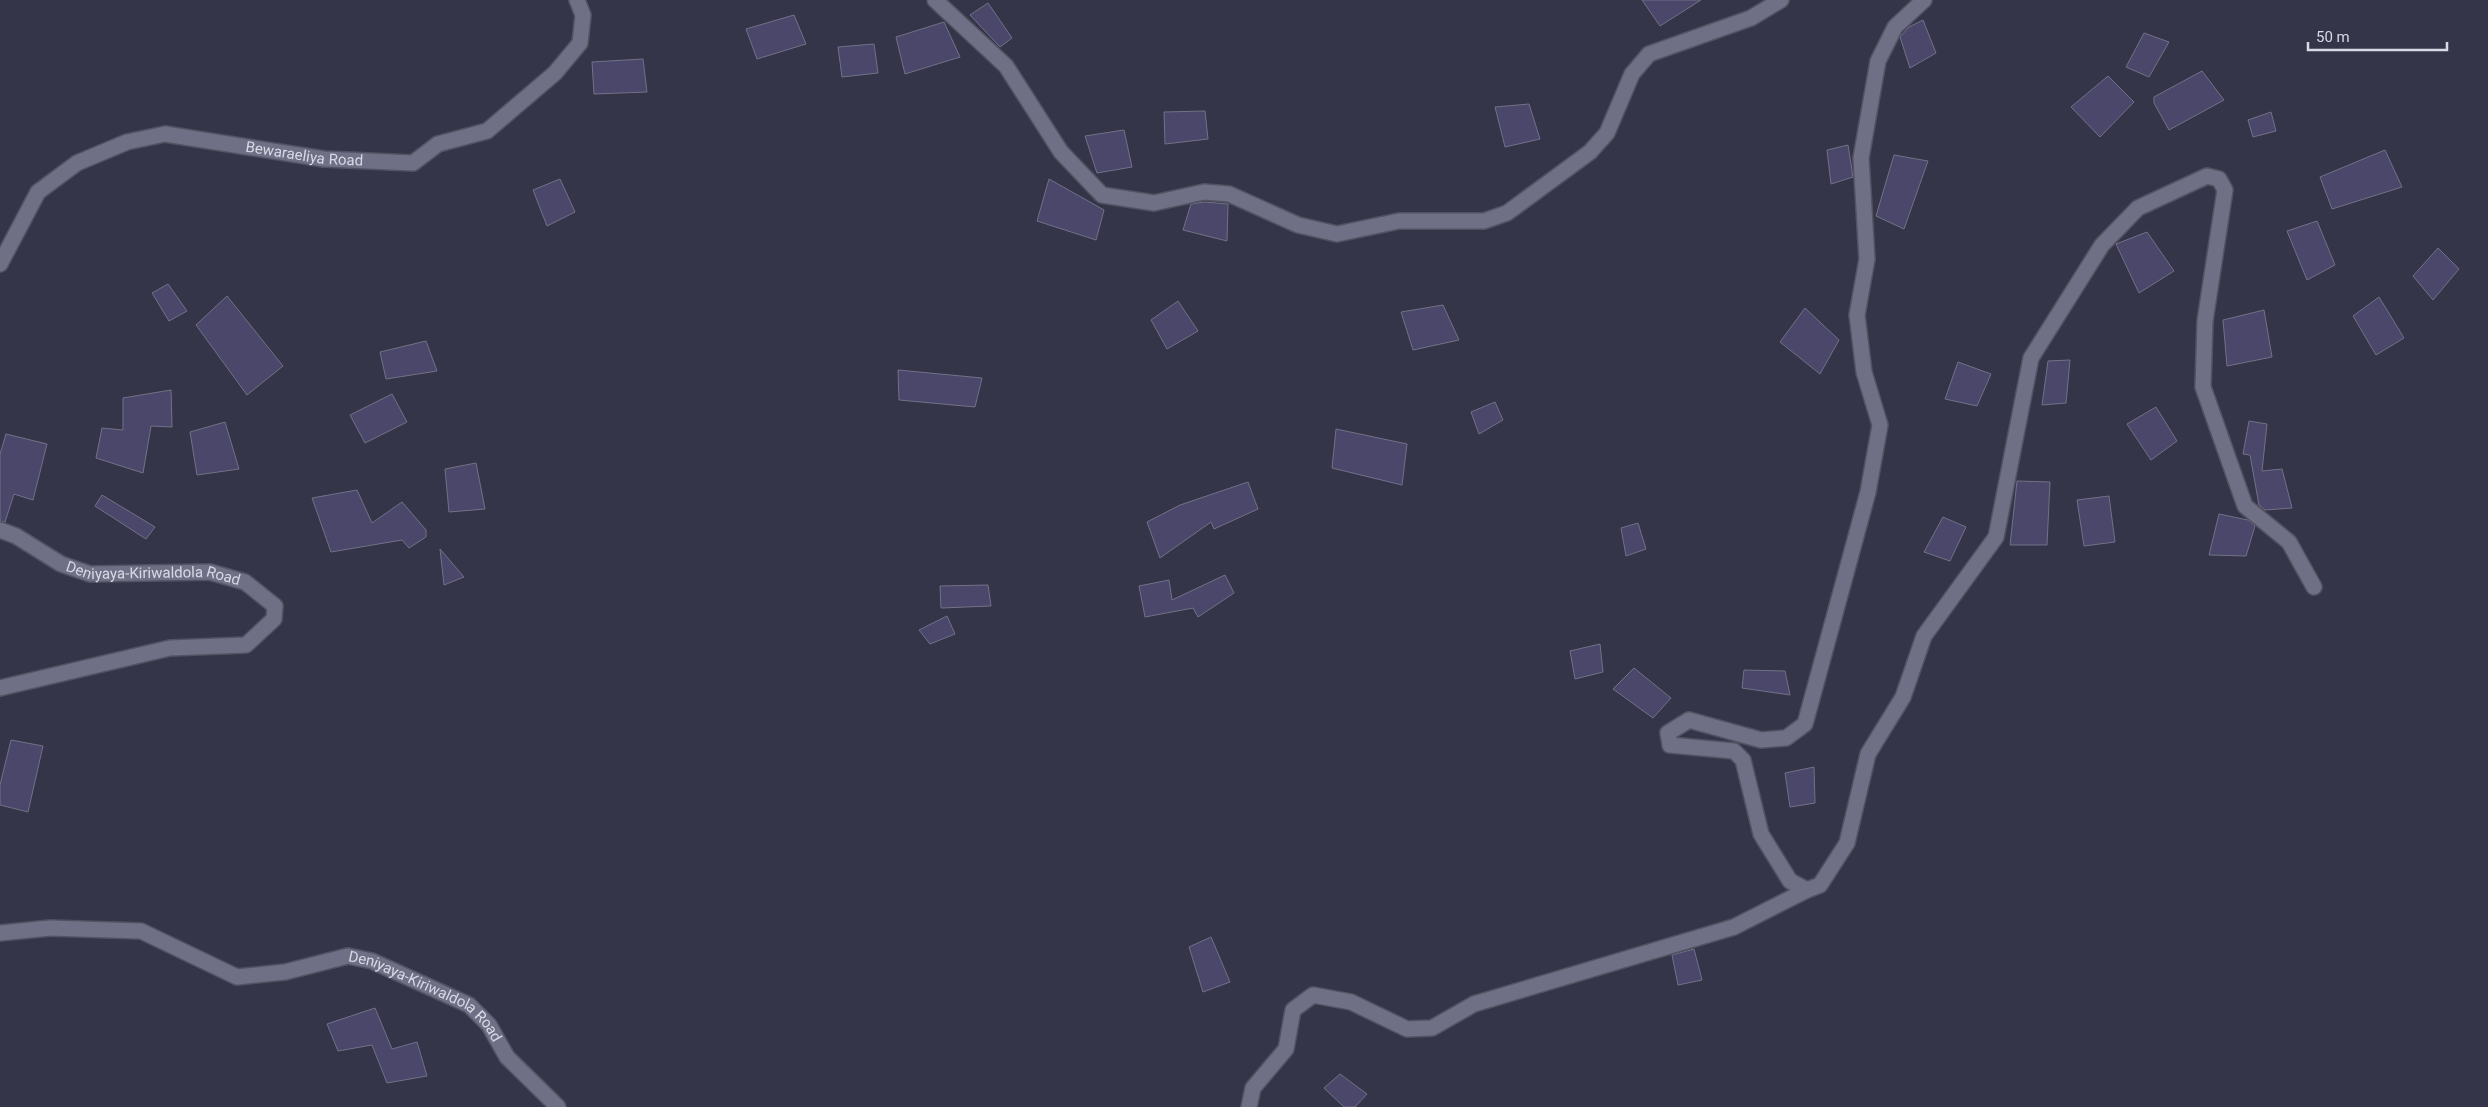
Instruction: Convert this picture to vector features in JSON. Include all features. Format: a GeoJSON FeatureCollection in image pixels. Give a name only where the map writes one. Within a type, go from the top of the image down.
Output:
{"type":"FeatureCollection","features":[{"type":"Feature","properties":{"kind":"street","name":"Bewaraeliya Road"},"geometry":{"type":"LineString","coordinates":[[0,264],[38,192],[77,162],[127,142],[165,134],[324,159],[412,163],[438,144],[487,131],[555,73],[580,43],[583,15],[577,0]]}},
{"type":"Feature","properties":{"kind":"street"},"geometry":{"type":"LineString","coordinates":[[935,0],[1006,66],[1061,152],[1102,195],[1154,203],[1204,192],[1229,194],[1298,225],[1337,234],[1399,221],[1484,220],[1507,212],[1590,152],[1607,133],[1632,74],[1649,54],[1751,18],[1781,0]]}},
{"type":"Feature","properties":{"kind":"street"},"geometry":{"type":"LineString","coordinates":[[1807,890],[1790,881],[1760,834],[1743,760],[1734,751],[1670,745],[1668,733],[1689,720],[1761,740],[1786,738],[1805,724],[1868,492],[1880,425],[1864,372],[1857,315],[1866,259],[1861,158],[1878,62],[1894,27],[1924,0]]}},
{"type":"Feature","properties":{"kind":"street"},"geometry":{"type":"LineString","coordinates":[[1249,1107],[1252,1088],[1286,1049],[1292,1010],[1313,995],[1351,1002],[1407,1029],[1432,1028],[1474,1004],[1734,927],[1820,885],[1847,843],[1868,754],[1903,697],[1924,636],[1996,537],[2032,358],[2108,238],[2138,208],[2207,176],[2219,179],[2225,190],[2205,321],[2203,387],[2245,506],[2289,542],[2314,587]]}},
{"type":"Feature","properties":{"kind":"street","name":"Deniyaya-Kiriwaldola Road"},"geometry":{"type":"LineString","coordinates":[[0,530],[16,536],[61,564],[90,574],[210,572],[244,582],[275,606],[274,618],[246,645],[170,648],[0,688]]}},
{"type":"Feature","properties":{"kind":"street","name":"Deniyaya-Kiriwaldola Road"},"geometry":{"type":"LineString","coordinates":[[0,933],[50,928],[141,931],[237,977],[285,972],[348,956],[372,961],[469,1005],[489,1025],[507,1057],[558,1107]]}},
{"type":"Feature","properties":{"kind":"building"},"geometry":{"type":"Polygon","coordinates":[[[1642,0],[1701,0],[1660,26],[1642,0]]]}},
{"type":"Feature","properties":{"kind":"building"},"geometry":{"type":"Polygon","coordinates":[[[988,3],[1012,38],[1000,47],[970,15],[988,3]]]}},
{"type":"Feature","properties":{"kind":"building"},"geometry":{"type":"Polygon","coordinates":[[[794,15],[806,44],[757,59],[746,29],[794,15]]]}},
{"type":"Feature","properties":{"kind":"building"},"geometry":{"type":"Polygon","coordinates":[[[1923,20],[1936,53],[1910,68],[1900,37],[1909,27],[1923,20]]]}},
{"type":"Feature","properties":{"kind":"building"},"geometry":{"type":"Polygon","coordinates":[[[944,22],[960,57],[905,74],[896,37],[944,22]]]}},
{"type":"Feature","properties":{"kind":"building"},"geometry":{"type":"Polygon","coordinates":[[[2144,33],[2169,42],[2149,77],[2126,67],[2144,33]]]}},
{"type":"Feature","properties":{"kind":"building"},"geometry":{"type":"Polygon","coordinates":[[[874,44],[878,73],[842,77],[838,47],[874,44]]]}},
{"type":"Feature","properties":{"kind":"building"},"geometry":{"type":"Polygon","coordinates":[[[643,59],[647,92],[594,94],[592,62],[643,59]]]}},
{"type":"Feature","properties":{"kind":"building"},"geometry":{"type":"Polygon","coordinates":[[[2202,71],[2224,100],[2169,130],[2154,103],[2154,97],[2202,71]]]}},
{"type":"Feature","properties":{"kind":"building"},"geometry":{"type":"Polygon","coordinates":[[[2108,76],[2134,102],[2100,137],[2071,107],[2108,76]]]}},
{"type":"Feature","properties":{"kind":"building"},"geometry":{"type":"Polygon","coordinates":[[[1529,104],[1540,139],[1505,147],[1495,107],[1529,104]]]}},
{"type":"Feature","properties":{"kind":"building"},"geometry":{"type":"Polygon","coordinates":[[[1205,111],[1208,139],[1165,144],[1164,112],[1205,111]]]}},
{"type":"Feature","properties":{"kind":"building"},"geometry":{"type":"Polygon","coordinates":[[[2271,112],[2276,131],[2253,137],[2248,120],[2271,112]]]}},
{"type":"Feature","properties":{"kind":"building"},"geometry":{"type":"Polygon","coordinates":[[[1124,130],[1132,167],[1097,173],[1085,136],[1124,130]]]}},
{"type":"Feature","properties":{"kind":"building"},"geometry":{"type":"Polygon","coordinates":[[[1848,145],[1853,177],[1831,184],[1827,150],[1848,145]]]}},
{"type":"Feature","properties":{"kind":"building"},"geometry":{"type":"Polygon","coordinates":[[[2385,150],[2402,187],[2332,209],[2320,177],[2385,150]]]}},
{"type":"Feature","properties":{"kind":"building"},"geometry":{"type":"Polygon","coordinates":[[[1894,155],[1928,161],[1904,229],[1876,216],[1894,155]]]}},
{"type":"Feature","properties":{"kind":"building"},"geometry":{"type":"Polygon","coordinates":[[[560,179],[575,212],[547,226],[533,190],[560,179]]]}},
{"type":"Feature","properties":{"kind":"building"},"geometry":{"type":"Polygon","coordinates":[[[1049,179],[1104,210],[1096,240],[1037,221],[1049,179]]]}},
{"type":"Feature","properties":{"kind":"building"},"geometry":{"type":"Polygon","coordinates":[[[1204,202],[1228,204],[1227,241],[1183,230],[1191,204],[1204,202]]]}},
{"type":"Feature","properties":{"kind":"building"},"geometry":{"type":"Polygon","coordinates":[[[2317,221],[2335,265],[2307,280],[2287,231],[2317,221]]]}},
{"type":"Feature","properties":{"kind":"building"},"geometry":{"type":"Polygon","coordinates":[[[2147,232],[2174,271],[2139,293],[2116,244],[2147,232]]]}},
{"type":"Feature","properties":{"kind":"building"},"geometry":{"type":"Polygon","coordinates":[[[2438,248],[2459,269],[2433,300],[2413,276],[2438,248]]]}},
{"type":"Feature","properties":{"kind":"building"},"geometry":{"type":"Polygon","coordinates":[[[168,284],[187,311],[169,321],[152,293],[168,284]]]}},
{"type":"Feature","properties":{"kind":"building"},"geometry":{"type":"Polygon","coordinates":[[[227,296],[283,366],[247,395],[196,325],[227,296]]]}},
{"type":"Feature","properties":{"kind":"building"},"geometry":{"type":"Polygon","coordinates":[[[2379,297],[2404,338],[2376,355],[2353,316],[2379,297]]]}},
{"type":"Feature","properties":{"kind":"building"},"geometry":{"type":"Polygon","coordinates":[[[1178,301],[1198,331],[1167,349],[1151,320],[1178,301]]]}},
{"type":"Feature","properties":{"kind":"building"},"geometry":{"type":"Polygon","coordinates":[[[1443,305],[1459,340],[1413,350],[1401,312],[1443,305]]]}},
{"type":"Feature","properties":{"kind":"building"},"geometry":{"type":"Polygon","coordinates":[[[1805,308],[1839,340],[1820,374],[1780,342],[1805,308]]]}},
{"type":"Feature","properties":{"kind":"building"},"geometry":{"type":"Polygon","coordinates":[[[2264,310],[2272,357],[2227,366],[2223,320],[2264,310]]]}},
{"type":"Feature","properties":{"kind":"building"},"geometry":{"type":"Polygon","coordinates":[[[426,341],[437,371],[386,379],[380,352],[426,341]]]}},
{"type":"Feature","properties":{"kind":"building"},"geometry":{"type":"Polygon","coordinates":[[[2070,360],[2066,403],[2042,405],[2048,361],[2070,360]]]}},
{"type":"Feature","properties":{"kind":"building"},"geometry":{"type":"Polygon","coordinates":[[[1958,362],[1991,374],[1977,406],[1945,399],[1958,362]]]}},
{"type":"Feature","properties":{"kind":"building"},"geometry":{"type":"Polygon","coordinates":[[[898,370],[982,378],[975,407],[899,400],[898,370]]]}},
{"type":"Feature","properties":{"kind":"building"},"geometry":{"type":"Polygon","coordinates":[[[171,390],[172,427],[151,426],[143,473],[96,458],[102,428],[123,430],[123,398],[171,390]]]}},
{"type":"Feature","properties":{"kind":"building"},"geometry":{"type":"Polygon","coordinates":[[[392,394],[407,422],[365,443],[350,415],[392,394]]]}},
{"type":"Feature","properties":{"kind":"building"},"geometry":{"type":"Polygon","coordinates":[[[1495,402],[1503,420],[1479,434],[1471,412],[1495,402]]]}},
{"type":"Feature","properties":{"kind":"building"},"geometry":{"type":"Polygon","coordinates":[[[2156,407],[2177,441],[2151,460],[2127,424],[2156,407]]]}},
{"type":"Feature","properties":{"kind":"building"},"geometry":{"type":"Polygon","coordinates":[[[2249,421],[2267,424],[2262,471],[2282,469],[2292,508],[2265,510],[2259,505],[2250,455],[2243,454],[2249,421]]]}},
{"type":"Feature","properties":{"kind":"building"},"geometry":{"type":"Polygon","coordinates":[[[225,422],[239,469],[197,475],[190,432],[225,422]]]}},
{"type":"Feature","properties":{"kind":"building"},"geometry":{"type":"Polygon","coordinates":[[[1336,429],[1407,444],[1402,485],[1332,468],[1336,429]]]}},
{"type":"Feature","properties":{"kind":"building"},"geometry":{"type":"Polygon","coordinates":[[[6,434],[47,444],[33,500],[14,494],[5,522],[0,521],[0,454],[6,434]]]}},
{"type":"Feature","properties":{"kind":"building"},"geometry":{"type":"Polygon","coordinates":[[[476,463],[485,509],[449,512],[445,469],[476,463]]]}},
{"type":"Feature","properties":{"kind":"building"},"geometry":{"type":"Polygon","coordinates":[[[2017,481],[2050,482],[2047,545],[2010,545],[2017,481]]]}},
{"type":"Feature","properties":{"kind":"building"},"geometry":{"type":"Polygon","coordinates":[[[1248,482],[1258,509],[1214,529],[1211,522],[1160,558],[1147,522],[1180,505],[1248,482]]]}},
{"type":"Feature","properties":{"kind":"building"},"geometry":{"type":"Polygon","coordinates":[[[357,490],[372,523],[402,502],[426,530],[426,537],[409,548],[402,540],[331,552],[312,498],[357,490]]]}},
{"type":"Feature","properties":{"kind":"building"},"geometry":{"type":"Polygon","coordinates":[[[102,495],[155,527],[146,539],[95,506],[102,495]]]}},
{"type":"Feature","properties":{"kind":"building"},"geometry":{"type":"Polygon","coordinates":[[[2109,496],[2115,542],[2084,546],[2077,500],[2109,496]]]}},
{"type":"Feature","properties":{"kind":"building"},"geometry":{"type":"Polygon","coordinates":[[[2219,514],[2248,520],[2255,526],[2246,556],[2209,555],[2219,514]]]}},
{"type":"Feature","properties":{"kind":"building"},"geometry":{"type":"Polygon","coordinates":[[[1943,517],[1966,527],[1950,561],[1924,552],[1943,517]]]}},
{"type":"Feature","properties":{"kind":"building"},"geometry":{"type":"Polygon","coordinates":[[[1638,523],[1646,549],[1626,556],[1621,528],[1638,523]]]}},
{"type":"Feature","properties":{"kind":"building"},"geometry":{"type":"Polygon","coordinates":[[[440,549],[464,577],[444,585],[440,549]]]}},
{"type":"Feature","properties":{"kind":"building"},"geometry":{"type":"Polygon","coordinates":[[[1225,575],[1234,593],[1198,617],[1193,608],[1145,617],[1139,586],[1169,580],[1172,600],[1225,575]]]}},
{"type":"Feature","properties":{"kind":"building"},"geometry":{"type":"Polygon","coordinates":[[[988,585],[991,606],[941,608],[940,586],[988,585]]]}},
{"type":"Feature","properties":{"kind":"building"},"geometry":{"type":"Polygon","coordinates":[[[947,616],[955,634],[930,644],[919,630],[947,616]]]}},
{"type":"Feature","properties":{"kind":"building"},"geometry":{"type":"Polygon","coordinates":[[[1600,644],[1603,672],[1575,679],[1570,651],[1600,644]]]}},
{"type":"Feature","properties":{"kind":"building"},"geometry":{"type":"Polygon","coordinates":[[[1634,668],[1671,698],[1653,718],[1613,689],[1634,668]]]}},
{"type":"Feature","properties":{"kind":"building"},"geometry":{"type":"Polygon","coordinates":[[[1744,670],[1785,671],[1790,695],[1742,688],[1744,670]]]}},
{"type":"Feature","properties":{"kind":"building"},"geometry":{"type":"Polygon","coordinates":[[[11,740],[43,746],[28,812],[0,805],[0,785],[11,740]]]}},
{"type":"Feature","properties":{"kind":"building"},"geometry":{"type":"Polygon","coordinates":[[[1814,767],[1815,803],[1790,807],[1785,773],[1814,767]]]}},
{"type":"Feature","properties":{"kind":"building"},"geometry":{"type":"Polygon","coordinates":[[[1211,937],[1230,982],[1203,992],[1189,947],[1211,937]]]}},
{"type":"Feature","properties":{"kind":"building"},"geometry":{"type":"Polygon","coordinates":[[[1694,949],[1702,980],[1678,985],[1672,955],[1694,949]]]}},
{"type":"Feature","properties":{"kind":"building"},"geometry":{"type":"Polygon","coordinates":[[[375,1008],[392,1049],[417,1042],[427,1076],[387,1083],[372,1045],[338,1051],[327,1024],[375,1008]]]}},
{"type":"Feature","properties":{"kind":"building"},"geometry":{"type":"Polygon","coordinates":[[[1340,1074],[1367,1094],[1355,1107],[1344,1107],[1324,1088],[1340,1074]]]}}]}
